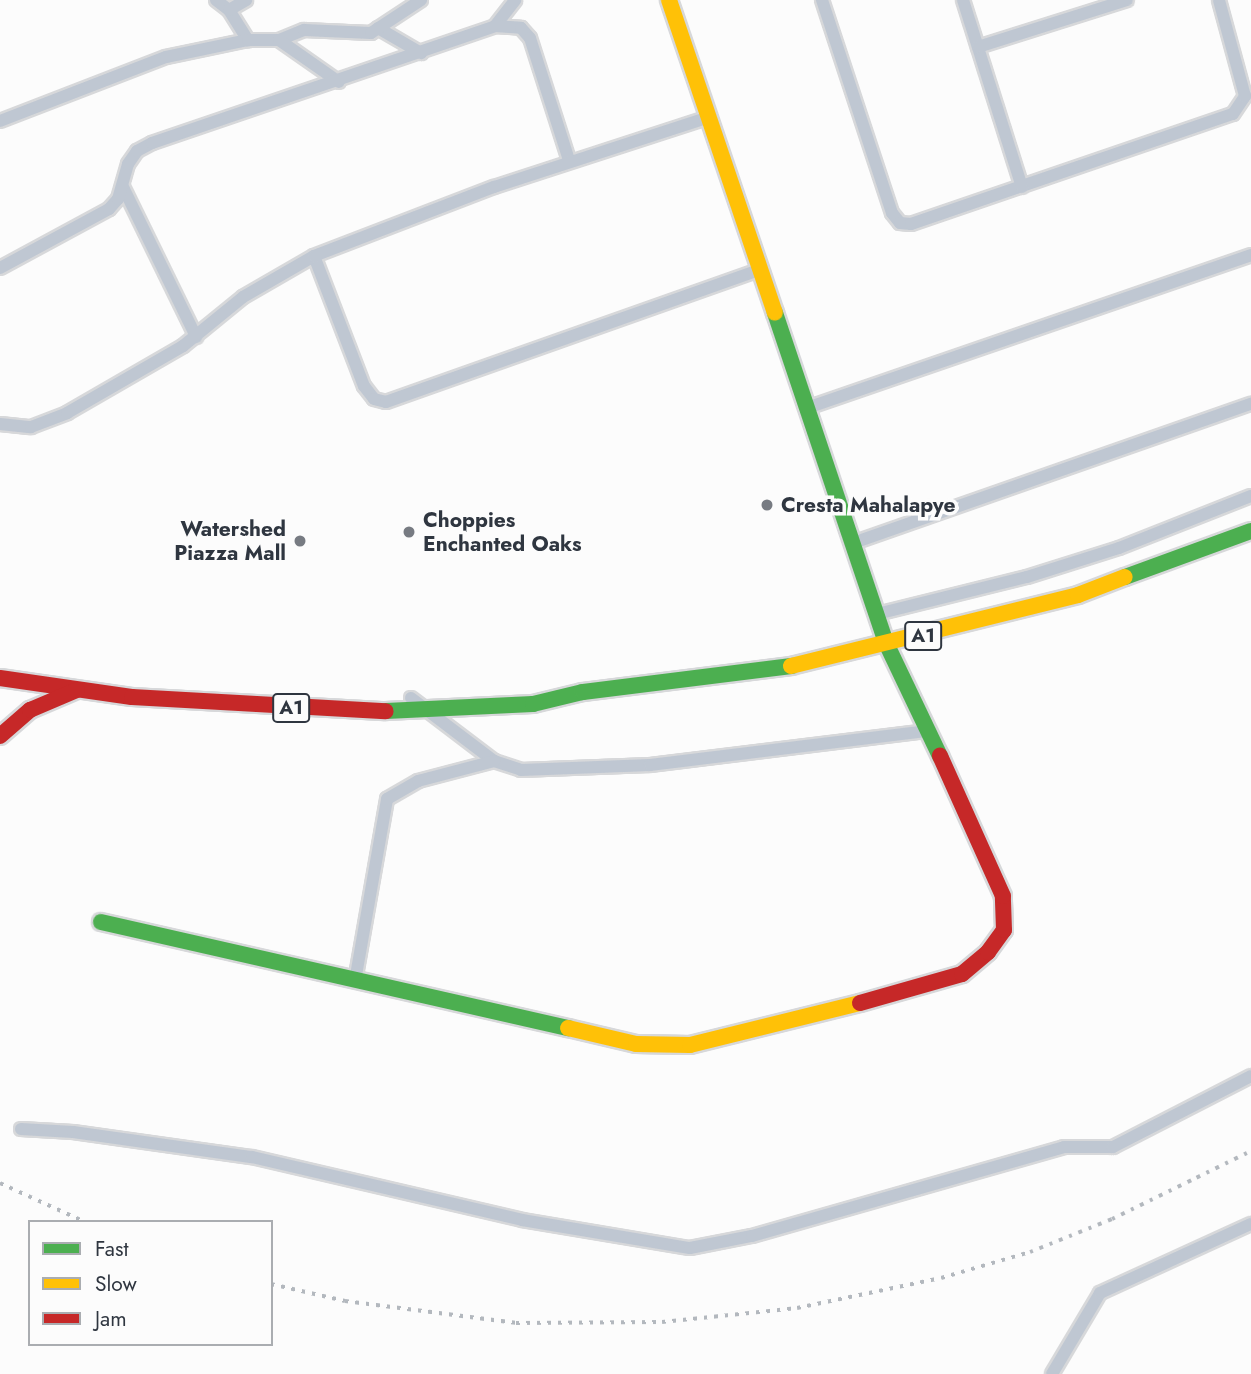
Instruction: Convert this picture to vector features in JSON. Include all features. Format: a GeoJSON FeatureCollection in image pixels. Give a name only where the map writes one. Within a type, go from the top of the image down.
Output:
{"type":"FeatureCollection","features":[{"type":"Feature","properties":{"kind":"main road"},"geometry":{"type":"LineString","coordinates":[[101,922],[636,1044],[690,1045],[881,999],[962,974],[988,952],[1004,930],[1003,896],[978,835],[887,645],[706,118],[669,0]]}},
{"type":"Feature","properties":{"kind":"main road","name":"A1"},"geometry":{"type":"LineString","coordinates":[[0,667],[263,692],[411,698],[583,692],[789,666],[887,645],[1078,595],[1251,531]]}},
{"type":"Feature","properties":{"kind":"main road","name":"A1"},"geometry":{"type":"LineString","coordinates":[[0,678],[81,689],[280,707],[424,710],[524,705],[583,692]]}},
{"type":"Feature","properties":{"kind":"main road"},"geometry":{"type":"LineString","coordinates":[[0,736],[30,710],[81,689]]}},
{"type":"Feature","properties":{"kind":"street"},"geometry":{"type":"LineString","coordinates":[[216,0],[229,9],[247,40]]}},
{"type":"Feature","properties":{"kind":"street"},"geometry":{"type":"LineString","coordinates":[[229,9],[246,0]]}},
{"type":"Feature","properties":{"kind":"street"},"geometry":{"type":"LineString","coordinates":[[0,121],[166,57],[247,40],[279,40],[304,30],[365,34],[379,28],[421,0]]}},
{"type":"Feature","properties":{"kind":"street"},"geometry":{"type":"LineString","coordinates":[[495,26],[515,0]]}},
{"type":"Feature","properties":{"kind":"street"},"geometry":{"type":"LineString","coordinates":[[822,0],[892,213],[900,223],[929,220],[1233,114],[1248,95],[1219,0]]}},
{"type":"Feature","properties":{"kind":"street"},"geometry":{"type":"LineString","coordinates":[[963,0],[1022,187]]}},
{"type":"Feature","properties":{"kind":"street"},"geometry":{"type":"LineString","coordinates":[[978,47],[1127,0]]}},
{"type":"Feature","properties":{"kind":"street"},"geometry":{"type":"LineString","coordinates":[[0,268],[109,209],[123,187],[128,163],[138,150],[152,143],[339,82],[495,26],[521,28],[530,38],[569,160]]}},
{"type":"Feature","properties":{"kind":"street"},"geometry":{"type":"LineString","coordinates":[[379,28],[421,53]]}},
{"type":"Feature","properties":{"kind":"street"},"geometry":{"type":"LineString","coordinates":[[279,40],[339,82]]}},
{"type":"Feature","properties":{"kind":"street"},"geometry":{"type":"LineString","coordinates":[[0,424],[31,427],[58,417],[196,337],[243,297],[314,257],[569,160],[706,118]]}},
{"type":"Feature","properties":{"kind":"street"},"geometry":{"type":"LineString","coordinates":[[123,187],[196,337]]}},
{"type":"Feature","properties":{"kind":"street"},"geometry":{"type":"LineString","coordinates":[[807,408],[1251,255]]}},
{"type":"Feature","properties":{"kind":"street"},"geometry":{"type":"LineString","coordinates":[[314,257],[365,386],[374,399],[386,402],[759,270]]}},
{"type":"Feature","properties":{"kind":"street"},"geometry":{"type":"LineString","coordinates":[[853,543],[1251,404]]}},
{"type":"Feature","properties":{"kind":"street"},"geometry":{"type":"LineString","coordinates":[[877,614],[1027,577],[1119,548],[1251,496]]}},
{"type":"Feature","properties":{"kind":"street"},"geometry":{"type":"LineString","coordinates":[[411,698],[494,761],[521,770],[650,765],[926,731]]}},
{"type":"Feature","properties":{"kind":"street"},"geometry":{"type":"LineString","coordinates":[[355,981],[387,799],[418,781],[494,761]]}},
{"type":"Feature","properties":{"kind":"street"},"geometry":{"type":"LineString","coordinates":[[21,1129],[252,1157],[522,1220],[690,1248],[752,1236],[1064,1147],[1112,1147],[1251,1076]]}},
{"type":"Feature","properties":{"kind":"street"},"geometry":{"type":"LineString","coordinates":[[1052,1374],[1100,1293],[1251,1224]]}},
{"type":"Feature","properties":{"kind":"railway"},"geometry":{"type":"LineString","coordinates":[[273,1284],[345,1301],[516,1323],[662,1322],[797,1308],[941,1278],[1030,1252],[1112,1219],[1251,1151]]}},
{"type":"Feature","properties":{"kind":"railway"},"geometry":{"type":"LineString","coordinates":[[0,1183],[81,1220]]}},
{"type":"Feature","properties":{"kind":"traffic: fast"},"geometry":{"type":"LineString","coordinates":[[775,313],[887,645],[940,756]]}},
{"type":"Feature","properties":{"kind":"traffic: fast"},"geometry":{"type":"LineString","coordinates":[[1125,577],[1251,531]]}},
{"type":"Feature","properties":{"kind":"traffic: fast"},"geometry":{"type":"LineString","coordinates":[[386,711],[533,704],[583,692],[791,666]]}},
{"type":"Feature","properties":{"kind":"traffic: fast"},"geometry":{"type":"LineString","coordinates":[[101,922],[568,1028]]}},
{"type":"Feature","properties":{"kind":"traffic: slow"},"geometry":{"type":"LineString","coordinates":[[669,0],[775,313]]}},
{"type":"Feature","properties":{"kind":"traffic: slow"},"geometry":{"type":"LineString","coordinates":[[791,666],[1078,595],[1125,577]]}},
{"type":"Feature","properties":{"kind":"traffic: slow"},"geometry":{"type":"LineString","coordinates":[[568,1028],[636,1044],[690,1045],[860,1003]]}},
{"type":"Feature","properties":{"kind":"traffic: jam"},"geometry":{"type":"LineString","coordinates":[[0,678],[132,697],[386,711]]}},
{"type":"Feature","properties":{"kind":"traffic: jam"},"geometry":{"type":"LineString","coordinates":[[0,736],[30,710],[77,690]]}},
{"type":"Feature","properties":{"kind":"traffic: jam"},"geometry":{"type":"LineString","coordinates":[[860,1003],[962,974],[988,952],[1004,930],[1003,896],[940,756]]}},
{"type":"Feature","properties":{"kind":"place","name":"Cresta Mahalapye"},"geometry":{"type":"Point","coordinates":[767,505]}},
{"type":"Feature","properties":{"kind":"place","name":"Choppies Enchanted Oaks"},"geometry":{"type":"Point","coordinates":[409,532]}},
{"type":"Feature","properties":{"kind":"place","name":"Watershed Piazza Mall"},"geometry":{"type":"Point","coordinates":[300,541]}}]}
